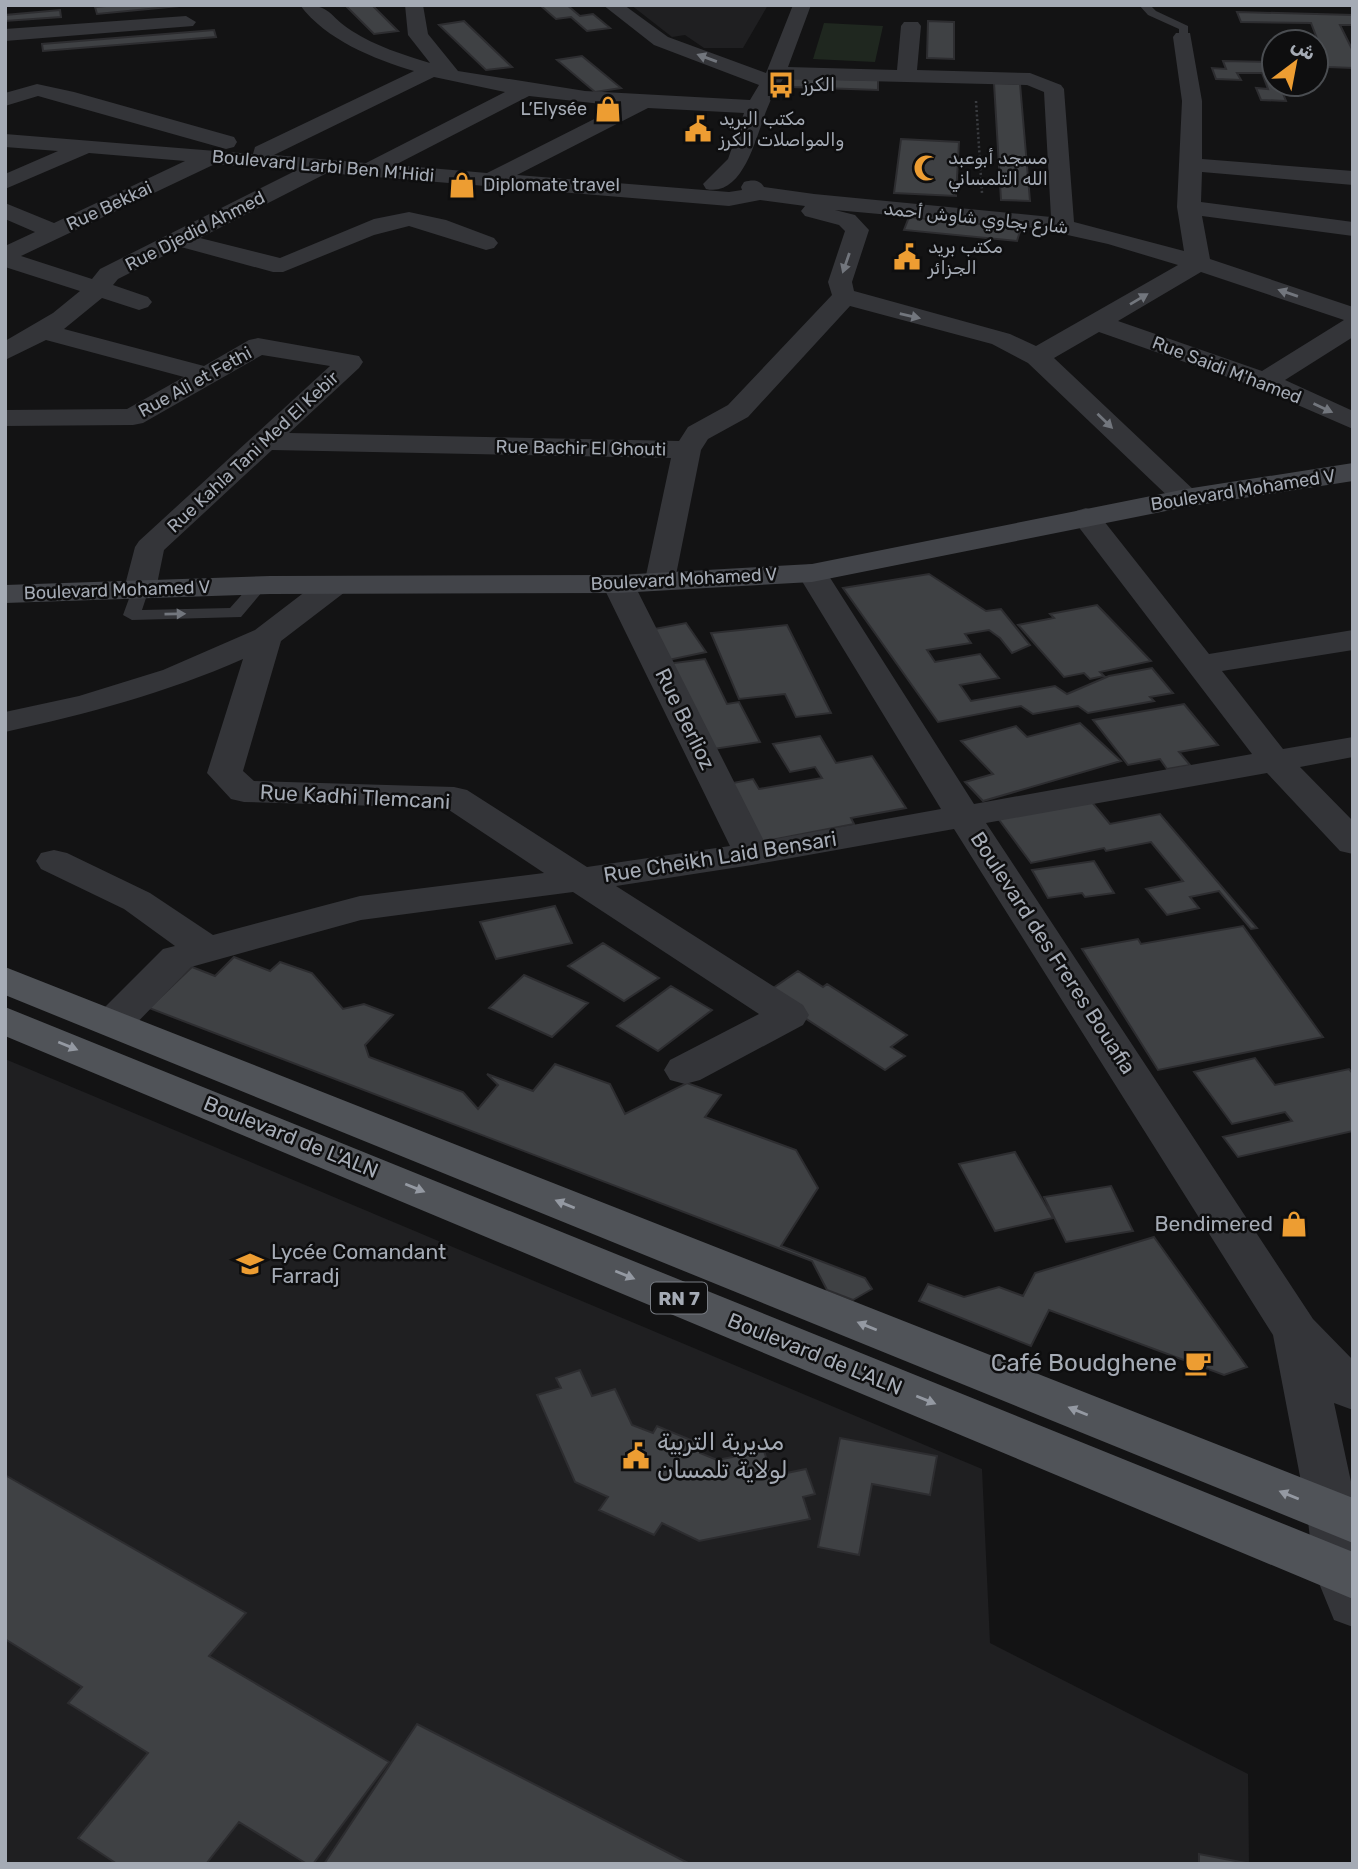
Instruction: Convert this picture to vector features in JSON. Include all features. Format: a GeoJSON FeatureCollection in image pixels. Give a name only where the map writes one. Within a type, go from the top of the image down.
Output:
{"type":"FeatureCollection","features":[{"type":"Feature","properties":{"kind":"main road","name":"Boulevard Mohamed V"},"geometry":{"type":"LineString","coordinates":[[5,594],[260,585],[618,584],[812,573],[1186,498],[1353,472]]}},
{"type":"Feature","properties":{"kind":"main road","name":"Boulevard de L'ALN"},"geometry":{"type":"LineString","coordinates":[[5,980],[1342,1517]]}},
{"type":"Feature","properties":{"kind":"main road","name":"Boulevard de L'ALN"},"geometry":{"type":"LineString","coordinates":[[5,1020],[1348,1583]]}},
{"type":"Feature","properties":{"kind":"street"},"geometry":{"type":"LineString","coordinates":[[309,5],[345,34],[374,49],[440,73],[527,89],[644,102],[907,75],[1030,79],[1054,89],[1063,226]]}},
{"type":"Feature","properties":{"kind":"street"},"geometry":{"type":"LineString","coordinates":[[414,5],[418,35],[440,73]]}},
{"type":"Feature","properties":{"kind":"street"},"geometry":{"type":"LineString","coordinates":[[612,5],[661,41],[767,89],[792,96]]}},
{"type":"Feature","properties":{"kind":"street"},"geometry":{"type":"LineString","coordinates":[[731,191],[737,162],[802,5]]}},
{"type":"Feature","properties":{"kind":"street"},"geometry":{"type":"LineString","coordinates":[[5,35],[186,22]]}},
{"type":"Feature","properties":{"kind":"street"},"geometry":{"type":"LineString","coordinates":[[907,75],[911,26]]}},
{"type":"Feature","properties":{"kind":"street"},"geometry":{"type":"LineString","coordinates":[[1037,357],[1199,263],[1192,242],[1189,207],[1192,101],[1183,37]]}},
{"type":"Feature","properties":{"kind":"street"},"geometry":{"type":"LineString","coordinates":[[5,90],[37,90],[67,96],[261,157],[440,73]]}},
{"type":"Feature","properties":{"kind":"street"},"geometry":{"type":"LineString","coordinates":[[369,170],[527,89]]}},
{"type":"Feature","properties":{"kind":"street"},"geometry":{"type":"LineString","coordinates":[[5,100],[37,90]]}},
{"type":"Feature","properties":{"kind":"street"},"geometry":{"type":"LineString","coordinates":[[490,180],[644,102]]}},
{"type":"Feature","properties":{"kind":"street","name":"Boulevard Larbi Ben M'Hidi"},"geometry":{"type":"LineString","coordinates":[[5,140],[213,157],[261,157],[323,166],[641,192],[731,191]]}},
{"type":"Feature","properties":{"kind":"street"},"geometry":{"type":"LineString","coordinates":[[5,182],[87,147]]}},
{"type":"Feature","properties":{"kind":"street","name":"Rue Bekkai"},"geometry":{"type":"LineString","coordinates":[[5,257],[213,157]]}},
{"type":"Feature","properties":{"kind":"street"},"geometry":{"type":"LineString","coordinates":[[731,191],[737,162]]}},
{"type":"Feature","properties":{"kind":"street"},"geometry":{"type":"LineString","coordinates":[[1192,165],[1353,178]]}},
{"type":"Feature","properties":{"kind":"street","name":"Rue Djedid Ahmed"},"geometry":{"type":"LineString","coordinates":[[5,352],[43,331],[98,289],[109,274],[323,166]]}},
{"type":"Feature","properties":{"kind":"street"},"geometry":{"type":"LineString","coordinates":[[731,191],[847,220],[857,230],[839,282],[845,296],[1001,339],[1037,357],[1186,498]]}},
{"type":"Feature","properties":{"kind":"street","name":"شارع بجاوي شاوش أحمد"},"geometry":{"type":"LineString","coordinates":[[731,191],[1036,220],[1199,263],[1353,316]]}},
{"type":"Feature","properties":{"kind":"street"},"geometry":{"type":"LineString","coordinates":[[1189,207],[1353,229]]}},
{"type":"Feature","properties":{"kind":"street"},"geometry":{"type":"LineString","coordinates":[[5,210],[54,232]]}},
{"type":"Feature","properties":{"kind":"street"},"geometry":{"type":"LineString","coordinates":[[178,239],[273,265],[283,265],[385,223],[406,219],[419,220],[486,243]]}},
{"type":"Feature","properties":{"kind":"street"},"geometry":{"type":"LineString","coordinates":[[5,257],[139,302]]}},
{"type":"Feature","properties":{"kind":"street","name":"Rue Bachir El Ghouti"},"geometry":{"type":"LineString","coordinates":[[265,441],[687,450],[698,433],[738,411],[845,296]]}},
{"type":"Feature","properties":{"kind":"street","name":"Rue Saidi M'hamed"},"geometry":{"type":"LineString","coordinates":[[1099,323],[1265,381],[1353,421]]}},
{"type":"Feature","properties":{"kind":"street"},"geometry":{"type":"LineString","coordinates":[[1265,381],[1353,326]]}},
{"type":"Feature","properties":{"kind":"street"},"geometry":{"type":"LineString","coordinates":[[43,331],[205,374]]}},
{"type":"Feature","properties":{"kind":"street","name":"Rue Ali et Fethi"},"geometry":{"type":"LineString","coordinates":[[5,418],[132,417],[258,346]]}},
{"type":"Feature","properties":{"kind":"street","name":"Rue Kahla Tani Med El Kebir"},"geometry":{"type":"LineString","coordinates":[[139,589],[150,547],[350,362],[258,346]]}},
{"type":"Feature","properties":{"kind":"street"},"geometry":{"type":"LineString","coordinates":[[660,580],[687,450]]}},
{"type":"Feature","properties":{"kind":"street"},"geometry":{"type":"LineString","coordinates":[[1086,517],[1274,760],[1353,843]]}},
{"type":"Feature","properties":{"kind":"street","name":"Boulevard des Freres Bouafia"},"geometry":{"type":"LineString","coordinates":[[812,573],[963,815],[1296,1332]]}},
{"type":"Feature","properties":{"kind":"street","name":"Rue Berlioz"},"geometry":{"type":"LineString","coordinates":[[618,584],[752,854]]}},
{"type":"Feature","properties":{"kind":"street"},"geometry":{"type":"LineString","coordinates":[[5,722],[87,704],[175,677],[265,637],[334,585]]}},
{"type":"Feature","properties":{"kind":"street","name":"Rue Kadhi Tlemcani"},"geometry":{"type":"LineString","coordinates":[[265,637],[225,773],[244,791],[454,798],[789,1015],[685,1070]]}},
{"type":"Feature","properties":{"kind":"street"},"geometry":{"type":"LineString","coordinates":[[1200,665],[1353,640]]}},
{"type":"Feature","properties":{"kind":"street","name":"Rue Cheikh Laid Bensari"},"geometry":{"type":"LineString","coordinates":[[114,1022],[177,958],[360,908],[752,854],[1353,747]]}},
{"type":"Feature","properties":{"kind":"street"},"geometry":{"type":"LineString","coordinates":[[54,861],[137,901],[208,950]]}},
{"type":"Feature","properties":{"kind":"street"},"geometry":{"type":"LineString","coordinates":[[1296,1332],[1353,1391]]}},
{"type":"Feature","properties":{"kind":"street"},"geometry":{"type":"LineString","coordinates":[[1296,1332],[1342,1517],[1348,1583]]}},
{"type":"Feature","properties":{"kind":"lane"},"geometry":{"type":"LineString","coordinates":[[1144,5],[1152,13],[1184,28],[1183,37]]}},
{"type":"Feature","properties":{"kind":"path"},"geometry":{"type":"LineString","coordinates":[[975,77],[980,178]]}},
{"type":"Feature","properties":{"kind":"shaded area"},"geometry":{"type":"Polygon","coordinates":[[[631,5],[768,5],[743,48],[704,48],[685,35],[672,37],[631,5]]]}},
{"type":"Feature","properties":{"kind":"shaded area"},"geometry":{"type":"Polygon","coordinates":[[[824,23],[883,26],[875,62],[813,59],[824,23]]]}},
{"type":"Feature","properties":{"kind":"shaded area","name":"Lycée Comandant Farradj"},"geometry":{"type":"Polygon","coordinates":[[[5,1059],[982,1469],[990,1643],[1248,1774],[1249,1864],[5,1864],[5,1059]]]}},
{"type":"Feature","properties":{"kind":"building"},"geometry":{"type":"Polygon","coordinates":[[[345,5],[372,5],[398,31],[374,34],[345,5]]]}},
{"type":"Feature","properties":{"kind":"building"},"geometry":{"type":"Polygon","coordinates":[[[540,5],[567,5],[580,16],[593,14],[610,28],[587,31],[571,17],[556,19],[540,5]]]}},
{"type":"Feature","properties":{"kind":"building"},"geometry":{"type":"Polygon","coordinates":[[[180,6],[97,14],[95,7],[180,6]]]}},
{"type":"Feature","properties":{"kind":"building"},"geometry":{"type":"Polygon","coordinates":[[[60,10],[61,17],[5,21],[5,15],[60,10]]]}},
{"type":"Feature","properties":{"kind":"building"},"geometry":{"type":"Polygon","coordinates":[[[1237,12],[1353,15],[1353,25],[1340,25],[1353,51],[1353,68],[1330,67],[1330,28],[1313,28],[1311,23],[1241,22],[1237,12]]]}},
{"type":"Feature","properties":{"kind":"building"},"geometry":{"type":"Polygon","coordinates":[[[464,21],[512,67],[486,70],[439,25],[464,21]]]}},
{"type":"Feature","properties":{"kind":"building"},"geometry":{"type":"Polygon","coordinates":[[[928,21],[954,22],[954,59],[927,58],[928,21]]]}},
{"type":"Feature","properties":{"kind":"building"},"geometry":{"type":"Polygon","coordinates":[[[214,30],[216,37],[43,51],[42,44],[214,30]]]}},
{"type":"Feature","properties":{"kind":"building"},"geometry":{"type":"Polygon","coordinates":[[[582,56],[621,88],[595,92],[557,60],[582,56]]]}},
{"type":"Feature","properties":{"kind":"building"},"geometry":{"type":"Polygon","coordinates":[[[1223,61],[1260,62],[1260,73],[1237,73],[1241,80],[1216,79],[1212,68],[1226,69],[1223,61]]]}},
{"type":"Feature","properties":{"kind":"building"},"geometry":{"type":"Polygon","coordinates":[[[793,78],[878,80],[878,90],[792,87],[793,78]]]}},
{"type":"Feature","properties":{"kind":"building"},"geometry":{"type":"Polygon","coordinates":[[[994,83],[1020,84],[1030,201],[1001,200],[994,83]]]}},
{"type":"Feature","properties":{"kind":"building"},"geometry":{"type":"Polygon","coordinates":[[[1260,98],[1285,98],[1286,101],[1260,98]]]}},
{"type":"Feature","properties":{"kind":"building","name":"مسجد أبوعبد الله التلمساني"},"geometry":{"type":"Polygon","coordinates":[[[901,139],[959,142],[956,196],[894,193],[901,139]]]}},
{"type":"Feature","properties":{"kind":"building"},"geometry":{"type":"Polygon","coordinates":[[[909,217],[1021,228],[1017,241],[904,230],[909,217]]]}},
{"type":"Feature","properties":{"kind":"building"},"geometry":{"type":"Polygon","coordinates":[[[929,574],[986,611],[1001,609],[1030,645],[1012,653],[1000,638],[989,630],[965,634],[971,643],[927,650],[935,662],[980,654],[999,678],[960,685],[971,701],[1055,686],[1067,694],[1109,676],[1152,668],[1173,693],[1150,697],[1154,701],[1088,713],[1078,706],[1033,714],[1021,706],[938,722],[843,588],[929,574]]]}},
{"type":"Feature","properties":{"kind":"building"},"geometry":{"type":"Polygon","coordinates":[[[1097,605],[1151,661],[1100,672],[1104,676],[1090,679],[1084,673],[1064,677],[1018,625],[1054,618],[1050,614],[1097,605]]]}},
{"type":"Feature","properties":{"kind":"building"},"geometry":{"type":"Polygon","coordinates":[[[686,623],[706,652],[664,661],[644,631],[686,623]]]}},
{"type":"Feature","properties":{"kind":"building"},"geometry":{"type":"Polygon","coordinates":[[[787,625],[831,713],[796,717],[785,694],[739,699],[711,633],[787,625]]]}},
{"type":"Feature","properties":{"kind":"building"},"geometry":{"type":"Polygon","coordinates":[[[705,659],[727,704],[739,702],[760,742],[707,750],[666,664],[705,659]]]}},
{"type":"Feature","properties":{"kind":"building"},"geometry":{"type":"Polygon","coordinates":[[[1184,704],[1218,745],[1179,752],[1190,765],[1167,769],[1160,759],[1128,765],[1093,720],[1184,704]]]}},
{"type":"Feature","properties":{"kind":"building"},"geometry":{"type":"Polygon","coordinates":[[[1080,723],[1121,761],[983,801],[965,782],[993,774],[961,741],[1016,726],[1027,737],[1080,723]]]}},
{"type":"Feature","properties":{"kind":"building"},"geometry":{"type":"Polygon","coordinates":[[[820,736],[836,763],[872,756],[906,808],[851,818],[854,824],[756,843],[723,785],[753,779],[759,789],[822,778],[815,767],[790,772],[773,744],[820,736]]]}},
{"type":"Feature","properties":{"kind":"building"},"geometry":{"type":"Polygon","coordinates":[[[1086,795],[1110,824],[1160,814],[1257,928],[1251,929],[1219,891],[1190,897],[1199,908],[1167,915],[1146,889],[1183,881],[1151,842],[1106,851],[1104,848],[1031,863],[994,813],[1086,795]]]}},
{"type":"Feature","properties":{"kind":"building"},"geometry":{"type":"Polygon","coordinates":[[[1094,861],[1114,893],[1085,897],[1082,893],[1048,898],[1032,870],[1094,861]]]}},
{"type":"Feature","properties":{"kind":"building"},"geometry":{"type":"Polygon","coordinates":[[[555,906],[572,943],[496,959],[480,922],[555,906]]]}},
{"type":"Feature","properties":{"kind":"building"},"geometry":{"type":"Polygon","coordinates":[[[1243,926],[1323,1037],[1158,1070],[1082,949],[1138,939],[1141,944],[1243,926]]]}},
{"type":"Feature","properties":{"kind":"building"},"geometry":{"type":"Polygon","coordinates":[[[603,943],[659,978],[624,1001],[568,966],[603,943]]]}},
{"type":"Feature","properties":{"kind":"building"},"geometry":{"type":"Polygon","coordinates":[[[234,957],[270,971],[280,962],[312,973],[343,1009],[364,1004],[393,1015],[365,1045],[369,1057],[463,1092],[478,1109],[498,1085],[487,1074],[533,1091],[555,1064],[610,1084],[625,1114],[687,1083],[721,1095],[705,1117],[796,1150],[818,1188],[781,1246],[865,1278],[872,1289],[853,1300],[827,1290],[812,1261],[149,1008],[192,967],[215,976],[234,957]]]}},
{"type":"Feature","properties":{"kind":"building"},"geometry":{"type":"Polygon","coordinates":[[[798,971],[823,987],[827,984],[907,1035],[891,1047],[905,1056],[885,1070],[794,1011],[763,995],[798,971]]]}},
{"type":"Feature","properties":{"kind":"building"},"geometry":{"type":"Polygon","coordinates":[[[524,975],[588,1003],[552,1037],[489,1008],[524,975]]]}},
{"type":"Feature","properties":{"kind":"building"},"geometry":{"type":"Polygon","coordinates":[[[671,986],[712,1010],[658,1051],[617,1026],[671,986]]]}},
{"type":"Feature","properties":{"kind":"building"},"geometry":{"type":"Polygon","coordinates":[[[1255,1058],[1275,1085],[1349,1069],[1353,1074],[1353,1131],[1238,1157],[1223,1137],[1292,1121],[1285,1112],[1232,1124],[1194,1072],[1255,1058]]]}},
{"type":"Feature","properties":{"kind":"building"},"geometry":{"type":"Polygon","coordinates":[[[1015,1152],[1053,1218],[995,1231],[959,1164],[1015,1152]]]}},
{"type":"Feature","properties":{"kind":"building"},"geometry":{"type":"Polygon","coordinates":[[[1111,1186],[1133,1231],[1066,1242],[1044,1197],[1111,1186]]]}},
{"type":"Feature","properties":{"kind":"building"},"geometry":{"type":"Polygon","coordinates":[[[1154,1237],[1247,1367],[1224,1375],[1049,1310],[1031,1346],[919,1301],[928,1284],[964,1297],[999,1287],[1023,1296],[1035,1273],[1154,1237]]]}},
{"type":"Feature","properties":{"kind":"building","name":"مديرية التربية لولاية تلمسان"},"geometry":{"type":"Polygon","coordinates":[[[580,1370],[592,1396],[615,1389],[632,1425],[653,1433],[657,1426],[703,1445],[700,1453],[717,1460],[764,1451],[772,1476],[806,1469],[815,1494],[803,1497],[810,1519],[699,1541],[662,1523],[654,1535],[599,1510],[608,1497],[575,1482],[537,1395],[561,1388],[556,1378],[580,1370]]]}},
{"type":"Feature","properties":{"kind":"building"},"geometry":{"type":"Polygon","coordinates":[[[840,1438],[937,1456],[930,1495],[872,1484],[859,1555],[818,1547],[840,1438]]]}},
{"type":"Feature","properties":{"kind":"building"},"geometry":{"type":"Polygon","coordinates":[[[5,1475],[246,1613],[209,1656],[389,1762],[313,1864],[307,1864],[239,1822],[206,1864],[117,1864],[78,1838],[148,1753],[68,1703],[82,1687],[5,1639],[5,1475]]]}},
{"type":"Feature","properties":{"kind":"building"},"geometry":{"type":"Polygon","coordinates":[[[417,1724],[690,1864],[324,1864],[417,1724]]]}},
{"type":"Feature","properties":{"kind":"building"},"geometry":{"type":"Polygon","coordinates":[[[1199,1854],[1251,1864],[1199,1864],[1199,1854]]]}},
{"type":"Feature","properties":{"kind":"place","name":"الكرز"},"geometry":{"type":"Point","coordinates":[781,85]}},
{"type":"Feature","properties":{"kind":"place","name":"L’Elysée"},"geometry":{"type":"Point","coordinates":[608,109]}},
{"type":"Feature","properties":{"kind":"place","name":"مكتب البريد والمواصلات الكرز"},"geometry":{"type":"Point","coordinates":[698,129]}},
{"type":"Feature","properties":{"kind":"place","name":"مسجد أبوعبد الله التلمساني"},"geometry":{"type":"Point","coordinates":[927,168]}},
{"type":"Feature","properties":{"kind":"place","name":"Diplomate travel"},"geometry":{"type":"Point","coordinates":[462,185]}},
{"type":"Feature","properties":{"kind":"place","name":"مكتب بريد الجزائر"},"geometry":{"type":"Point","coordinates":[907,257]}},
{"type":"Feature","properties":{"kind":"place","name":"Bendimered"},"geometry":{"type":"Point","coordinates":[1294,1224]}},
{"type":"Feature","properties":{"kind":"place","name":"Lycée Comandant Farradj"},"geometry":{"type":"Point","coordinates":[250,1264]}},
{"type":"Feature","properties":{"kind":"place","name":"Café Boudghene"},"geometry":{"type":"Point","coordinates":[1198,1363]}},
{"type":"Feature","properties":{"kind":"place","name":"مديرية التربية لولاية تلمسان"},"geometry":{"type":"Point","coordinates":[636,1456]}}]}
